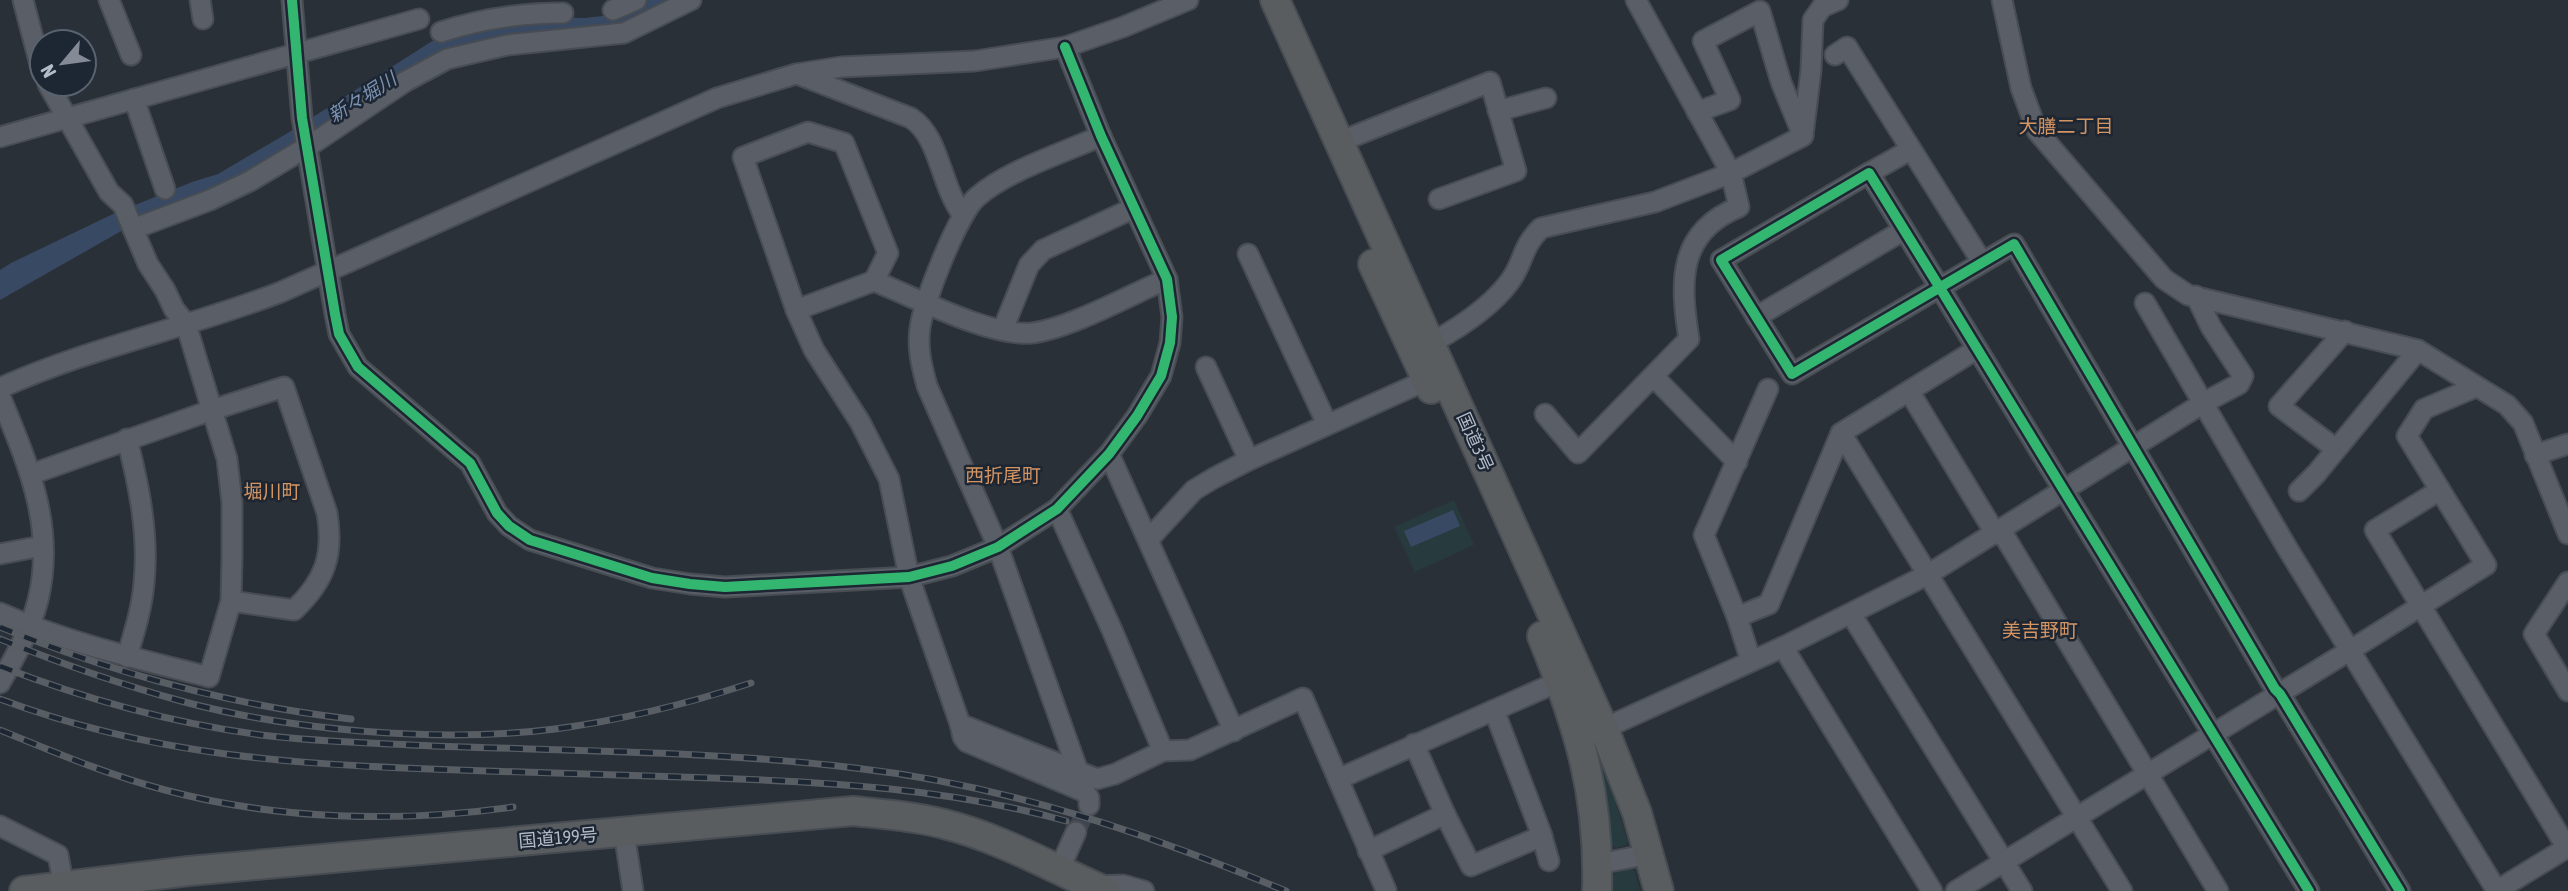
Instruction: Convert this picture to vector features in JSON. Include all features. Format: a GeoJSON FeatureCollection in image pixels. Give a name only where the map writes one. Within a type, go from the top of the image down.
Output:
{"type":"FeatureCollection","features":[{"type":"Feature","properties":{"kind":"highway","name":"国道3号"},"geometry":{"type":"LineString","coordinates":[[1254,0],[1421,347],[1592,734],[1591,788],[1598,877]]}},
{"type":"Feature","properties":{"kind":"highway","name":"国道3号"},"geometry":{"type":"LineString","coordinates":[[1275,0],[1339,142],[1421,347],[1427,380],[1538,626],[1560,681],[1592,734],[1622,771],[1650,854],[1659,891]]}},
{"type":"Feature","properties":{"kind":"highway","name":"国道199号"},"geometry":{"type":"LineString","coordinates":[[24,891],[190,881],[624,832],[853,811],[944,824],[976,834],[1087,884]]}},
{"type":"Feature","properties":{"kind":"street"},"geometry":{"type":"LineString","coordinates":[[23,0],[30,28]]}},
{"type":"Feature","properties":{"kind":"street"},"geometry":{"type":"LineString","coordinates":[[110,0],[131,55]]}},
{"type":"Feature","properties":{"kind":"street"},"geometry":{"type":"LineString","coordinates":[[292,0],[302,120],[328,271],[340,334],[358,367],[470,463],[497,513],[509,526],[530,540],[652,578],[725,587],[909,577],[952,566],[998,547],[1057,509],[1109,454],[1137,416],[1161,376],[1170,343],[1172,317],[1167,279],[1101,136],[1065,47]]}},
{"type":"Feature","properties":{"kind":"street"},"geometry":{"type":"LineString","coordinates":[[613,10],[636,0]]}},
{"type":"Feature","properties":{"kind":"street"},"geometry":{"type":"LineString","coordinates":[[130,221],[226,193],[406,81],[447,59],[519,43],[624,33],[691,0]]}},
{"type":"Feature","properties":{"kind":"street"},"geometry":{"type":"LineString","coordinates":[[0,388],[42,369],[93,351],[245,306],[717,98],[796,74],[841,67],[975,61],[1065,47],[1124,27],[1188,0]]}},
{"type":"Feature","properties":{"kind":"street"},"geometry":{"type":"LineString","coordinates":[[1545,414],[1578,453],[1654,377],[1689,339],[1682,285],[1696,239],[1719,215],[1739,207],[1731,173],[1636,0]]}},
{"type":"Feature","properties":{"kind":"street"},"geometry":{"type":"LineString","coordinates":[[1803,136],[1811,70],[1813,20],[1822,7],[1838,0]]}},
{"type":"Feature","properties":{"kind":"street"},"geometry":{"type":"LineString","coordinates":[[2002,0],[2021,88],[2037,131],[2164,279],[2188,295],[2418,350],[2507,405],[2523,423],[2566,528]]}},
{"type":"Feature","properties":{"kind":"street"},"geometry":{"type":"LineString","coordinates":[[1697,111],[1730,100],[1703,41],[1760,11],[1781,82],[1803,136]]}},
{"type":"Feature","properties":{"kind":"street"},"geometry":{"type":"LineString","coordinates":[[441,32],[460,25],[532,13],[563,13]]}},
{"type":"Feature","properties":{"kind":"street"},"geometry":{"type":"LineString","coordinates":[[0,137],[419,19]]}},
{"type":"Feature","properties":{"kind":"street"},"geometry":{"type":"LineString","coordinates":[[1835,55],[1847,47],[1982,262]]}},
{"type":"Feature","properties":{"kind":"street"},"geometry":{"type":"LineString","coordinates":[[796,74],[919,123],[929,136],[951,199],[962,214]]}},
{"type":"Feature","properties":{"kind":"street"},"geometry":{"type":"LineString","coordinates":[[1339,142],[1490,82],[1516,171],[1439,199]]}},
{"type":"Feature","properties":{"kind":"street"},"geometry":{"type":"LineString","coordinates":[[0,613],[29,626],[127,657],[209,677],[231,601],[232,503],[226,459],[186,324],[174,309],[165,289],[148,264],[130,221],[109,192],[55,98]]}},
{"type":"Feature","properties":{"kind":"street"},"geometry":{"type":"LineString","coordinates":[[1498,111],[1546,98]]}},
{"type":"Feature","properties":{"kind":"street"},"geometry":{"type":"LineString","coordinates":[[134,99],[165,189]]}},
{"type":"Feature","properties":{"kind":"street"},"geometry":{"type":"LineString","coordinates":[[874,281],[888,253],[844,143],[808,132],[743,157],[796,310],[814,350],[860,422],[889,479],[909,577],[963,737],[967,742],[1085,792],[1089,805]]}},
{"type":"Feature","properties":{"kind":"street"},"geometry":{"type":"LineString","coordinates":[[1078,771],[998,547],[923,373],[920,360],[920,328],[962,214],[975,198],[998,181],[1101,136]]}},
{"type":"Feature","properties":{"kind":"street"},"geometry":{"type":"LineString","coordinates":[[1421,347],[1481,310],[1496,297],[1514,275],[1529,240],[1541,228],[1655,202],[1731,173],[1803,136]]}},
{"type":"Feature","properties":{"kind":"street"},"geometry":{"type":"LineString","coordinates":[[1910,150],[1721,260],[1792,373],[2014,244],[2275,689],[2400,891]]}},
{"type":"Feature","properties":{"kind":"street"},"geometry":{"type":"LineString","coordinates":[[1868,173],[2309,891]]}},
{"type":"Feature","properties":{"kind":"street"},"geometry":{"type":"LineString","coordinates":[[1003,330],[1029,265],[1036,256],[1043,250],[1134,208]]}},
{"type":"Feature","properties":{"kind":"street"},"geometry":{"type":"LineString","coordinates":[[1756,317],[1904,230]]}},
{"type":"Feature","properties":{"kind":"street"},"geometry":{"type":"LineString","coordinates":[[1248,254],[1327,424]]}},
{"type":"Feature","properties":{"kind":"street"},"geometry":{"type":"LineString","coordinates":[[796,310],[874,281],[985,326],[1030,333],[1056,328],[1167,279]]}},
{"type":"Feature","properties":{"kind":"street"},"geometry":{"type":"LineString","coordinates":[[1592,734],[1783,647],[1927,575],[2205,402],[2239,384],[2243,376],[2211,327],[2196,296]]}},
{"type":"Feature","properties":{"kind":"street"},"geometry":{"type":"LineString","coordinates":[[2145,303],[2205,402],[2286,546],[2497,891],[2567,847],[2375,530],[2440,490]]}},
{"type":"Feature","properties":{"kind":"street"},"geometry":{"type":"LineString","coordinates":[[2336,449],[2279,406],[2345,331]]}},
{"type":"Feature","properties":{"kind":"street"},"geometry":{"type":"LineString","coordinates":[[1737,617],[1769,604],[1841,433],[1977,349]]}},
{"type":"Feature","properties":{"kind":"street"},"geometry":{"type":"LineString","coordinates":[[2299,491],[2418,350]]}},
{"type":"Feature","properties":{"kind":"street"},"geometry":{"type":"LineString","coordinates":[[1206,368],[1249,460]]}},
{"type":"Feature","properties":{"kind":"street"},"geometry":{"type":"LineString","coordinates":[[1654,377],[1737,462]]}},
{"type":"Feature","properties":{"kind":"street"},"geometry":{"type":"LineString","coordinates":[[1148,540],[1194,490],[1249,460],[1427,380]]}},
{"type":"Feature","properties":{"kind":"street"},"geometry":{"type":"LineString","coordinates":[[32,474],[284,387],[327,513],[329,550],[313,593],[294,610],[231,601]]}},
{"type":"Feature","properties":{"kind":"street"},"geometry":{"type":"LineString","coordinates":[[1956,891],[2486,565],[2407,436],[2424,409],[2476,387]]}},
{"type":"Feature","properties":{"kind":"street"},"geometry":{"type":"LineString","coordinates":[[1751,661],[1737,617],[1704,535],[1769,389]]}},
{"type":"Feature","properties":{"kind":"street"},"geometry":{"type":"LineString","coordinates":[[1909,391],[1995,533],[2005,537],[2218,891]]}},
{"type":"Feature","properties":{"kind":"street"},"geometry":{"type":"LineString","coordinates":[[0,396],[32,474],[41,516],[43,572],[38,600],[29,626],[0,683]]}},
{"type":"Feature","properties":{"kind":"street"},"geometry":{"type":"LineString","coordinates":[[1841,433],[2122,891]]}},
{"type":"Feature","properties":{"kind":"street"},"geometry":{"type":"LineString","coordinates":[[127,439],[143,509],[145,542],[144,583],[127,657]]}},
{"type":"Feature","properties":{"kind":"street"},"geometry":{"type":"LineString","coordinates":[[2535,455],[2568,444]]}},
{"type":"Feature","properties":{"kind":"street"},"geometry":{"type":"LineString","coordinates":[[1109,454],[1234,732]]}},
{"type":"Feature","properties":{"kind":"street"},"geometry":{"type":"LineString","coordinates":[[1057,509],[1163,751]]}},
{"type":"Feature","properties":{"kind":"street"},"geometry":{"type":"LineString","coordinates":[[0,554],[42,546]]}},
{"type":"Feature","properties":{"kind":"street"},"geometry":{"type":"LineString","coordinates":[[2568,582],[2534,634],[2568,691]]}},
{"type":"Feature","properties":{"kind":"street"},"geometry":{"type":"LineString","coordinates":[[1851,614],[2022,891]]}},
{"type":"Feature","properties":{"kind":"street"},"geometry":{"type":"LineString","coordinates":[[1783,647],[1932,891]]}},
{"type":"Feature","properties":{"kind":"street"},"geometry":{"type":"LineString","coordinates":[[1338,779],[1560,681]]}},
{"type":"Feature","properties":{"kind":"street"},"geometry":{"type":"LineString","coordinates":[[960,724],[1097,779],[1115,774],[1163,751],[1190,750],[1303,698],[1387,890]]}},
{"type":"Feature","properties":{"kind":"street"},"geometry":{"type":"LineString","coordinates":[[1494,710],[1549,861]]}},
{"type":"Feature","properties":{"kind":"street"},"geometry":{"type":"LineString","coordinates":[[1414,744],[1471,866],[1542,836]]}},
{"type":"Feature","properties":{"kind":"street"},"geometry":{"type":"LineString","coordinates":[[1368,851],[1445,814]]}},
{"type":"Feature","properties":{"kind":"street"},"geometry":{"type":"LineString","coordinates":[[0,826],[58,855],[64,887]]}},
{"type":"Feature","properties":{"kind":"street"},"geometry":{"type":"LineString","coordinates":[[624,832],[633,891]]}},
{"type":"Feature","properties":{"kind":"street"},"geometry":{"type":"LineString","coordinates":[[1076,832],[1087,884],[1123,886],[1144,891]]}},
{"type":"Feature","properties":{"kind":"street"},"geometry":{"type":"LineString","coordinates":[[1598,877],[1650,854]]}},
{"type":"Feature","properties":{"kind":"green space"},"geometry":{"type":"Polygon","coordinates":[[[1454,500],[1474,545],[1415,572],[1394,527],[1454,500]]]}},
{"type":"Feature","properties":{"kind":"green space"},"geometry":{"type":"Polygon","coordinates":[[[1599,753],[1628,841],[1626,845],[1616,848],[1612,845],[1599,753]]]}},
{"type":"Feature","properties":{"kind":"green space"},"geometry":{"type":"Polygon","coordinates":[[[1624,867],[1634,870],[1640,891],[1612,891],[1615,874],[1624,867]]]}},
{"type":"Feature","properties":{"kind":"water","name":"新々堀川"},"geometry":{"type":"Polygon","coordinates":[[[647,0],[682,0],[632,26],[464,47],[247,178],[123,230],[0,300],[0,270],[11,263],[115,213],[218,174],[437,38],[542,17],[585,18],[611,15],[647,0]]]}},
{"type":"Feature","properties":{"kind":"water"},"geometry":{"type":"Polygon","coordinates":[[[1453,510],[1460,526],[1411,547],[1404,531],[1453,510]]]}},
{"type":"Feature","properties":{"kind":"tunnel"},"geometry":{"type":"LineString","coordinates":[[1076,832],[1089,805]]}},
{"type":"Feature","properties":{"kind":"railway"},"geometry":{"type":"LineString","coordinates":[[0,627],[85,659],[172,685],[261,705],[351,719]]}},
{"type":"Feature","properties":{"kind":"railway"},"geometry":{"type":"LineString","coordinates":[[0,639],[89,673],[181,701],[270,720],[367,732],[464,735],[555,729],[654,710],[751,683]]}},
{"type":"Feature","properties":{"kind":"railway"},"geometry":{"type":"LineString","coordinates":[[0,666],[129,708],[194,724],[261,735],[369,743],[750,758],[911,776],[966,786],[1075,814],[1181,850],[1286,891]]}},
{"type":"Feature","properties":{"kind":"railway"},"geometry":{"type":"LineString","coordinates":[[0,699],[113,733],[226,754],[398,768],[846,785],[979,801],[1066,821]]}},
{"type":"Feature","properties":{"kind":"railway"},"geometry":{"type":"LineString","coordinates":[[0,730],[81,763],[144,784],[250,808],[382,817],[513,807]]}},
{"type":"Feature","properties":{"kind":"cycle path"},"geometry":{"type":"LineString","coordinates":[[292,0],[302,118],[335,314],[339,334],[358,367],[470,463],[497,513],[509,526],[530,540],[652,578],[725,587],[909,577],[952,566],[998,547],[1057,509],[1109,454],[1137,416],[1161,376],[1170,343],[1172,317],[1167,279],[1101,136],[1065,47]]}},
{"type":"Feature","properties":{"kind":"cycle path"},"geometry":{"type":"LineString","coordinates":[[2309,891],[1940,288],[1869,173],[1721,260],[1792,374],[2014,244],[2275,689],[2400,891]]}},
{"type":"Feature","properties":{"kind":"district","name":"大膳二丁目"},"geometry":{"type":"Point","coordinates":[2066,126]}},
{"type":"Feature","properties":{"kind":"district","name":"西折尾町"},"geometry":{"type":"Point","coordinates":[1003,475]}},
{"type":"Feature","properties":{"kind":"district","name":"堀川町"},"geometry":{"type":"Point","coordinates":[272,491]}},
{"type":"Feature","properties":{"kind":"district","name":"美吉野町"},"geometry":{"type":"Point","coordinates":[2040,630]}}]}
